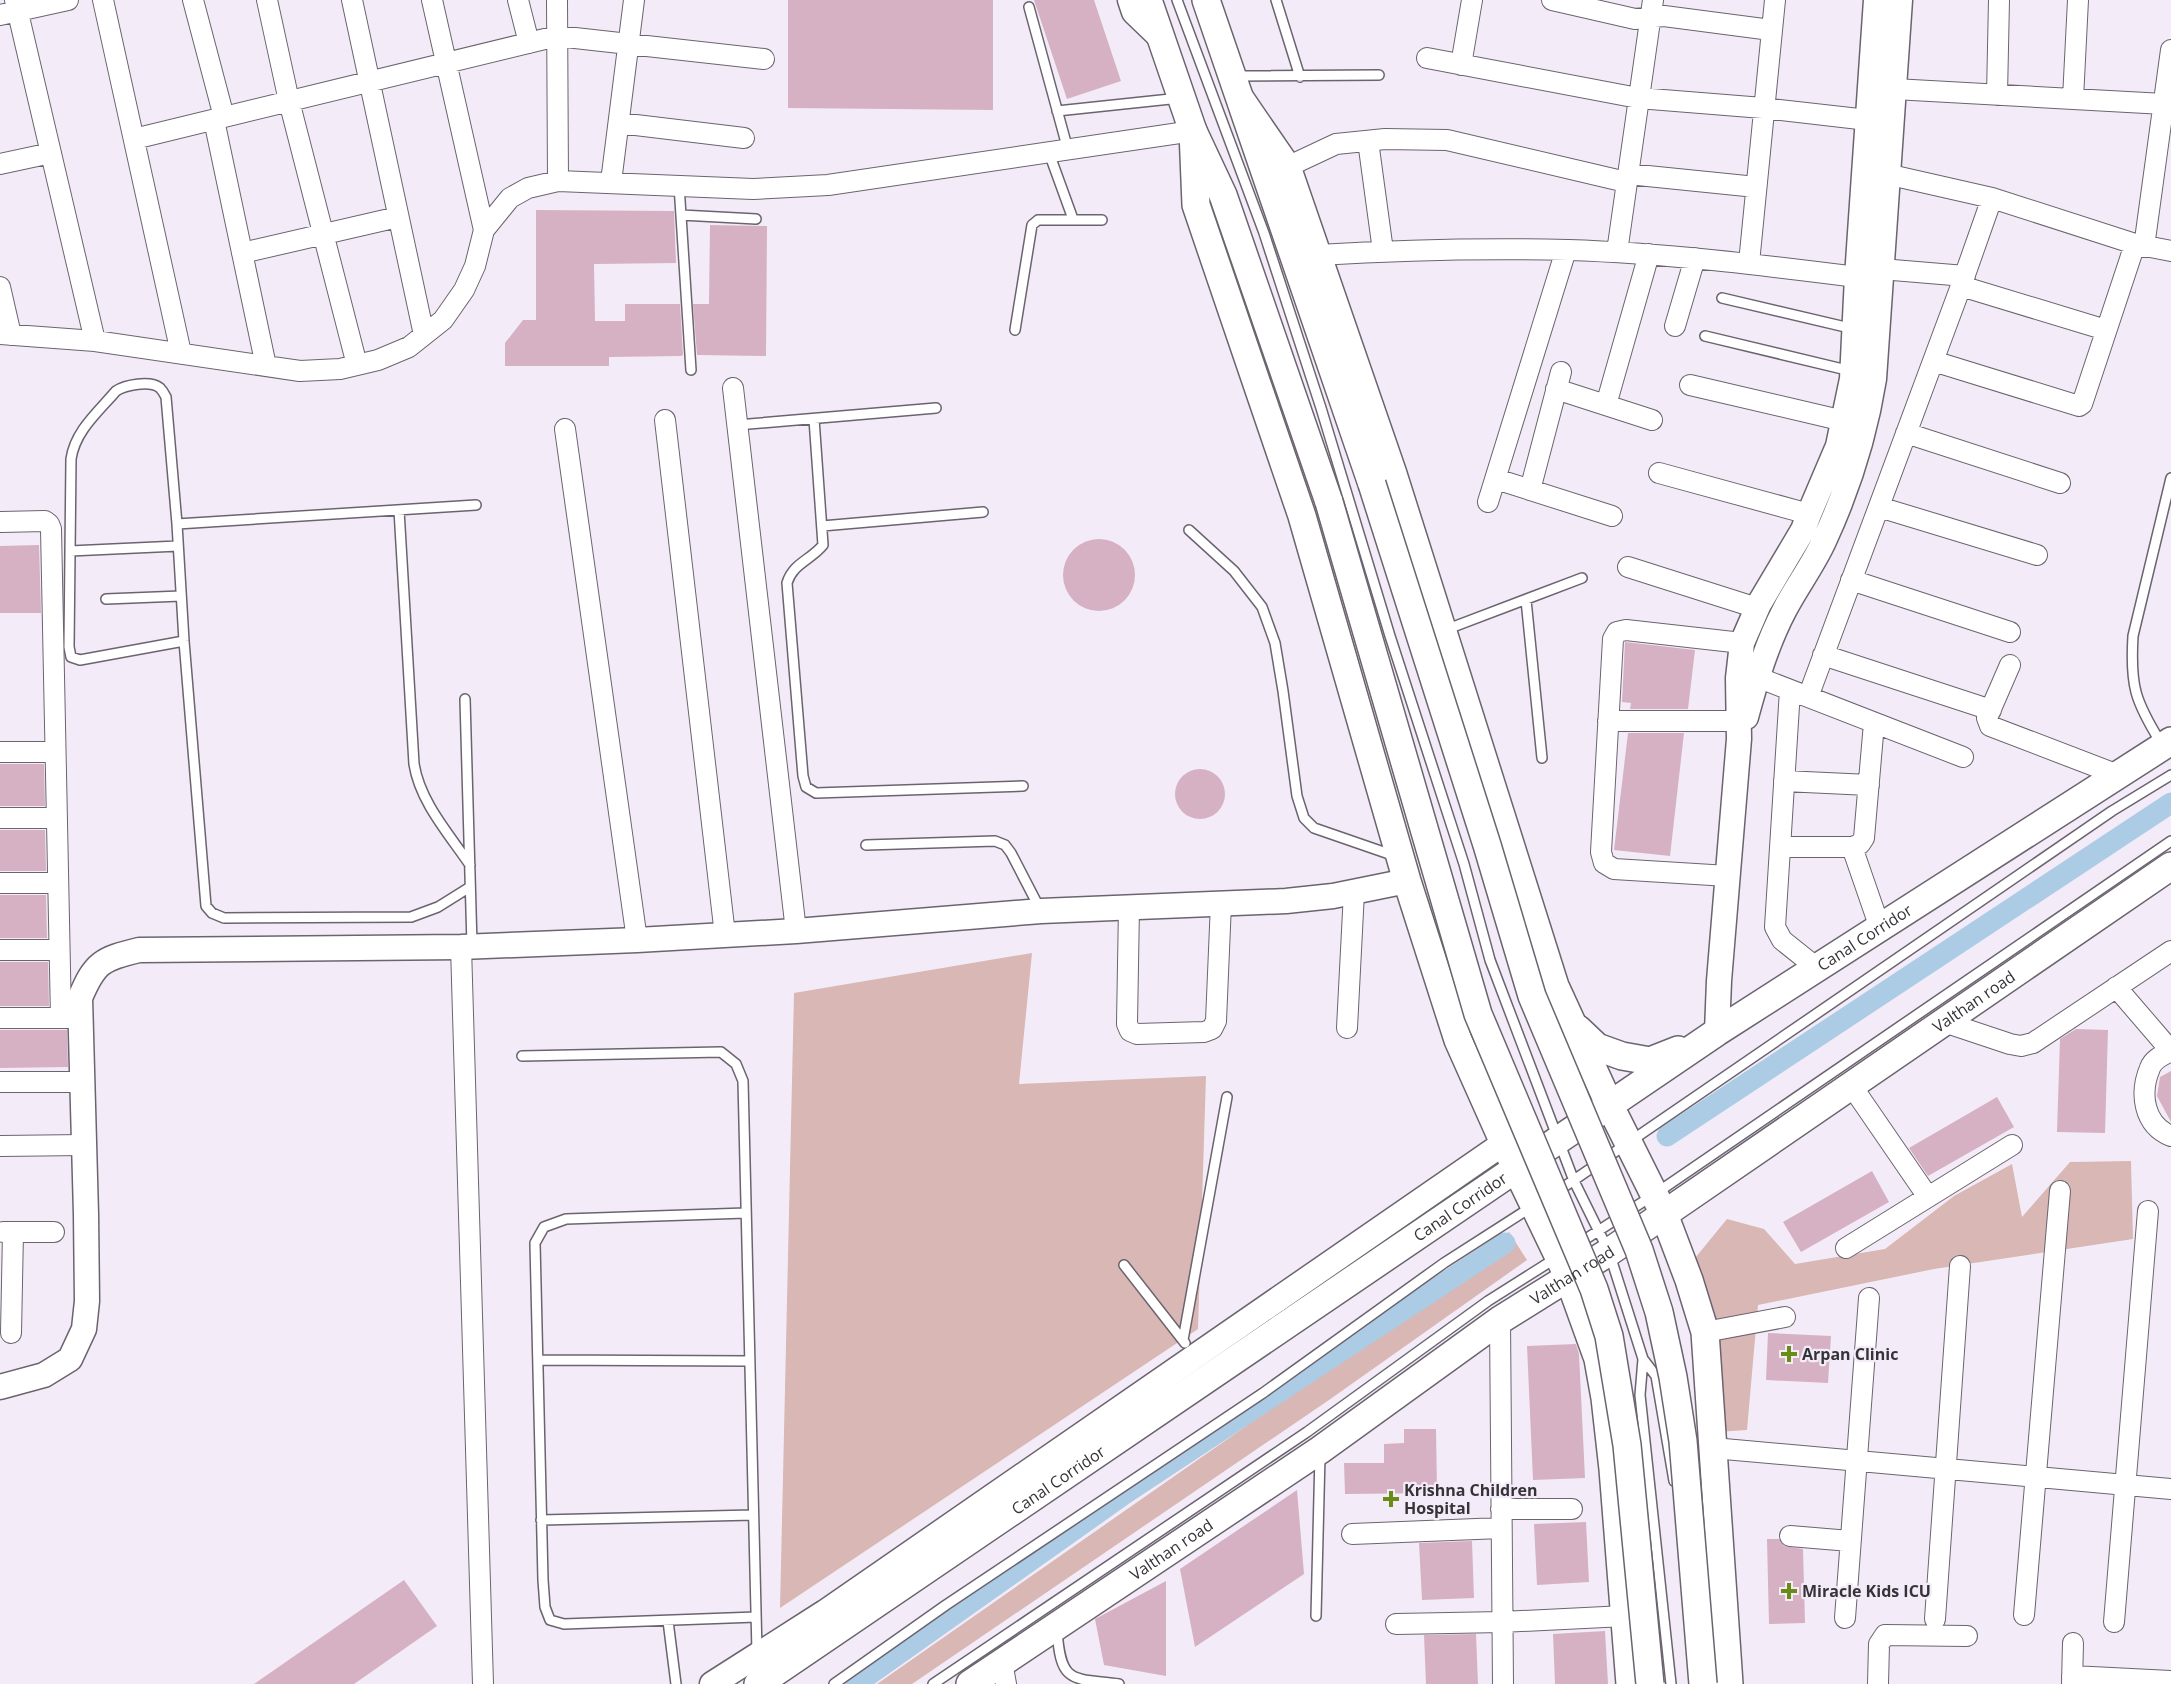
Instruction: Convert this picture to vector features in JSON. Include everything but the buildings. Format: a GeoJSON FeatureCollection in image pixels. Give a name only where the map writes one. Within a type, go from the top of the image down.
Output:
{"type":"FeatureCollection","features":[{"type":"Feature","properties":{"kind":"main road"},"geometry":{"type":"LineString","coordinates":[[1148,0],[1193,131],[1223,195],[1329,502],[1478,1014],[1594,1289],[1609,1336],[1627,1445],[1650,1684]]}},
{"type":"Feature","properties":{"kind":"main road"},"geometry":{"type":"LineString","coordinates":[[1206,0],[1371,484],[1487,845],[1532,996],[1639,1250],[1659,1312],[1673,1377],[1683,1441],[1703,1684]]}},
{"type":"Feature","properties":{"kind":"main road"},"geometry":{"type":"LineString","coordinates":[[1236,88],[1287,167],[1394,474],[1555,986],[1610,1106],[1659,1204],[1689,1280],[1705,1332],[1729,1684]]}},
{"type":"Feature","properties":{"kind":"main road"},"geometry":{"type":"LineString","coordinates":[[1193,131],[1196,205],[1302,516],[1403,870],[1458,1040],[1563,1266],[1598,1359],[1605,1398],[1630,1684]]}},
{"type":"Feature","properties":{"kind":"main road","name":"Canal Corridor"},"geometry":{"type":"LineString","coordinates":[[758,1684],[1717,1032],[2167,744]]}},
{"type":"Feature","properties":{"kind":"main road","name":"Valthan road"},"geometry":{"type":"LineString","coordinates":[[970,1684],[1004,1673],[1057,1626],[1320,1450],[1500,1320],[1563,1266],[1851,1084],[2170,868]]}},
{"type":"Feature","properties":{"kind":"main road"},"geometry":{"type":"LineString","coordinates":[[1572,1024],[1597,1047],[1622,1056],[1650,1060],[1717,1032]]}},
{"type":"Feature","properties":{"kind":"street"},"geometry":{"type":"LineString","coordinates":[[68,0],[11,9],[51,153],[95,341]]}},
{"type":"Feature","properties":{"kind":"street"},"geometry":{"type":"LineString","coordinates":[[103,0],[181,353]]}},
{"type":"Feature","properties":{"kind":"street"},"geometry":{"type":"LineString","coordinates":[[193,0],[219,118],[242,253],[266,366]]}},
{"type":"Feature","properties":{"kind":"street"},"geometry":{"type":"LineString","coordinates":[[267,0],[289,101],[357,365]]}},
{"type":"Feature","properties":{"kind":"street"},"geometry":{"type":"LineString","coordinates":[[352,0],[424,335]]}},
{"type":"Feature","properties":{"kind":"street"},"geometry":{"type":"LineString","coordinates":[[432,0],[484,230]]}},
{"type":"Feature","properties":{"kind":"street"},"geometry":{"type":"LineString","coordinates":[[518,0],[529,43]]}},
{"type":"Feature","properties":{"kind":"street"},"geometry":{"type":"LineString","coordinates":[[557,0],[558,182]]}},
{"type":"Feature","properties":{"kind":"street"},"geometry":{"type":"LineString","coordinates":[[612,182],[634,0]]}},
{"type":"Feature","properties":{"kind":"street"},"geometry":{"type":"LineString","coordinates":[[1130,0],[1134,12],[1160,37]]}},
{"type":"Feature","properties":{"kind":"street"},"geometry":{"type":"LineString","coordinates":[[1461,65],[1472,0]]}},
{"type":"Feature","properties":{"kind":"street"},"geometry":{"type":"LineString","coordinates":[[1749,263],[1775,0]]}},
{"type":"Feature","properties":{"kind":"street"},"geometry":{"type":"LineString","coordinates":[[1876,0],[1868,120],[1876,172]]}},
{"type":"Feature","properties":{"kind":"street"},"geometry":{"type":"LineString","coordinates":[[1717,1032],[1739,730],[1738,678],[1742,643],[1757,608],[1803,530],[1838,446],[1844,422],[1853,372],[1855,330],[1866,271],[1876,172],[1894,89],[1900,0]]}},
{"type":"Feature","properties":{"kind":"street"},"geometry":{"type":"LineString","coordinates":[[1997,95],[1999,0]]}},
{"type":"Feature","properties":{"kind":"street"},"geometry":{"type":"LineString","coordinates":[[2073,99],[2078,0]]}},
{"type":"Feature","properties":{"kind":"street"},"geometry":{"type":"LineString","coordinates":[[1557,1],[1635,20],[1651,8]]}},
{"type":"Feature","properties":{"kind":"street"},"geometry":{"type":"LineString","coordinates":[[1651,8],[1664,16],[1771,30]]}},
{"type":"Feature","properties":{"kind":"street"},"geometry":{"type":"LineString","coordinates":[[1617,252],[1651,8]]}},
{"type":"Feature","properties":{"kind":"street"},"geometry":{"type":"LineString","coordinates":[[134,139],[557,36],[764,60]]}},
{"type":"Feature","properties":{"kind":"street"},"geometry":{"type":"LineString","coordinates":[[1427,58],[1638,98],[1763,108],[1868,120]]}},
{"type":"Feature","properties":{"kind":"street"},"geometry":{"type":"LineString","coordinates":[[1933,361],[2079,406],[2082,404],[2106,330],[2140,245],[2164,161],[2164,104],[2170,63]]}},
{"type":"Feature","properties":{"kind":"street"},"geometry":{"type":"LineString","coordinates":[[1894,89],[2164,104]]}},
{"type":"Feature","properties":{"kind":"street"},"geometry":{"type":"LineString","coordinates":[[618,123],[744,138]]}},
{"type":"Feature","properties":{"kind":"street"},"geometry":{"type":"LineString","coordinates":[[0,287],[5,334],[95,341],[300,371],[340,369],[378,360],[409,347],[443,320],[464,290],[475,266],[484,230],[510,198],[528,188],[558,182],[612,182],[753,189],[828,185],[1193,131]]}},
{"type":"Feature","properties":{"kind":"street"},"geometry":{"type":"LineString","coordinates":[[1287,167],[1336,144],[1368,141],[1447,140],[1627,178],[1756,187]]}},
{"type":"Feature","properties":{"kind":"street"},"geometry":{"type":"LineString","coordinates":[[1368,141],[1383,251]]}},
{"type":"Feature","properties":{"kind":"street"},"geometry":{"type":"LineString","coordinates":[[0,164],[51,153]]}},
{"type":"Feature","properties":{"kind":"street"},"geometry":{"type":"LineString","coordinates":[[1876,172],[1992,198],[2140,245],[2171,251]]}},
{"type":"Feature","properties":{"kind":"street"},"geometry":{"type":"LineString","coordinates":[[1817,968],[1782,940],[1775,927],[1784,781],[1799,693],[1823,655],[1992,198]]}},
{"type":"Feature","properties":{"kind":"street"},"geometry":{"type":"LineString","coordinates":[[242,253],[398,217]]}},
{"type":"Feature","properties":{"kind":"street"},"geometry":{"type":"LineString","coordinates":[[1488,502],[1566,250]]}},
{"type":"Feature","properties":{"kind":"street"},"geometry":{"type":"LineString","coordinates":[[1318,255],[1383,251],[1566,250],[1649,254],[1866,271],[1963,281],[2106,330]]}},
{"type":"Feature","properties":{"kind":"street"},"geometry":{"type":"LineString","coordinates":[[1606,405],[1649,254]]}},
{"type":"Feature","properties":{"kind":"street"},"geometry":{"type":"LineString","coordinates":[[1675,326],[1695,258]]}},
{"type":"Feature","properties":{"kind":"street"},"geometry":{"type":"LineString","coordinates":[[1739,730],[1762,662],[1785,610],[1824,542],[1859,453],[1874,379],[1866,271]]}},
{"type":"Feature","properties":{"kind":"street"},"geometry":{"type":"LineString","coordinates":[[1530,490],[1559,381],[1606,405],[1652,420]]}},
{"type":"Feature","properties":{"kind":"street"},"geometry":{"type":"LineString","coordinates":[[1690,385],[1844,422]]}},
{"type":"Feature","properties":{"kind":"street"},"geometry":{"type":"LineString","coordinates":[[733,388],[796,931]]}},
{"type":"Feature","properties":{"kind":"street"},"geometry":{"type":"LineString","coordinates":[[664,420],[725,935]]}},
{"type":"Feature","properties":{"kind":"street"},"geometry":{"type":"LineString","coordinates":[[565,429],[637,940]]}},
{"type":"Feature","properties":{"kind":"street"},"geometry":{"type":"LineString","coordinates":[[1906,434],[2060,483]]}},
{"type":"Feature","properties":{"kind":"street"},"geometry":{"type":"LineString","coordinates":[[1659,474],[1809,514]]}},
{"type":"Feature","properties":{"kind":"street"},"geometry":{"type":"LineString","coordinates":[[1496,479],[1612,516]]}},
{"type":"Feature","properties":{"kind":"street"},"geometry":{"type":"LineString","coordinates":[[1879,507],[2037,555]]}},
{"type":"Feature","properties":{"kind":"street"},"geometry":{"type":"LineString","coordinates":[[0,1387],[44,1375],[69,1359],[84,1329],[87,1301],[83,1082],[59,950],[51,530],[45,521],[1,522]]}},
{"type":"Feature","properties":{"kind":"street"},"geometry":{"type":"LineString","coordinates":[[1628,567],[1757,608]]}},
{"type":"Feature","properties":{"kind":"street"},"geometry":{"type":"LineString","coordinates":[[1851,580],[2010,632]]}},
{"type":"Feature","properties":{"kind":"street"},"geometry":{"type":"LineString","coordinates":[[1728,876],[1614,869],[1604,863],[1601,852],[1608,721],[1613,639],[1617,632],[1626,630],[1742,643]]}},
{"type":"Feature","properties":{"kind":"street"},"geometry":{"type":"LineString","coordinates":[[1823,655],[1991,710]]}},
{"type":"Feature","properties":{"kind":"street"},"geometry":{"type":"LineString","coordinates":[[2010,665],[1987,718],[1990,726],[2118,775]]}},
{"type":"Feature","properties":{"kind":"street"},"geometry":{"type":"LineString","coordinates":[[1757,677],[1963,757]]}},
{"type":"Feature","properties":{"kind":"street"},"geometry":{"type":"LineString","coordinates":[[1608,721],[1739,730]]}},
{"type":"Feature","properties":{"kind":"street"},"geometry":{"type":"LineString","coordinates":[[1780,847],[1852,848],[1860,844],[1864,838],[1874,723]]}},
{"type":"Feature","properties":{"kind":"street"},"geometry":{"type":"LineString","coordinates":[[0,752],[55,752]]}},
{"type":"Feature","properties":{"kind":"street"},"geometry":{"type":"LineString","coordinates":[[1784,781],[1869,785]]}},
{"type":"Feature","properties":{"kind":"street"},"geometry":{"type":"LineString","coordinates":[[0,818],[57,818]]}},
{"type":"Feature","properties":{"kind":"street"},"geometry":{"type":"LineString","coordinates":[[1852,848],[1880,928]]}},
{"type":"Feature","properties":{"kind":"street"},"geometry":{"type":"LineString","coordinates":[[71,1018],[90,975],[110,957],[139,950],[466,947],[637,940],[796,931],[1041,911],[1286,901],[1354,892],[1403,870]]}},
{"type":"Feature","properties":{"kind":"street"},"geometry":{"type":"LineString","coordinates":[[0,883],[58,883]]}},
{"type":"Feature","properties":{"kind":"street"},"geometry":{"type":"LineString","coordinates":[[1347,1028],[1354,892]]}},
{"type":"Feature","properties":{"kind":"street"},"geometry":{"type":"LineString","coordinates":[[1129,907],[1127,1024],[1130,1031],[1137,1034],[1204,1032],[1212,1029],[1216,1020],[1221,903]]}},
{"type":"Feature","properties":{"kind":"street"},"geometry":{"type":"LineString","coordinates":[[466,947],[483,1684]]}},
{"type":"Feature","properties":{"kind":"street"},"geometry":{"type":"LineString","coordinates":[[0,950],[59,950]]}},
{"type":"Feature","properties":{"kind":"street"},"geometry":{"type":"LineString","coordinates":[[1944,1022],[2021,1046],[2033,1043],[2171,951]]}},
{"type":"Feature","properties":{"kind":"street"},"geometry":{"type":"LineString","coordinates":[[2116,987],[2171,1051],[2158,1057],[2150,1067],[2145,1093],[2147,1115],[2162,1132],[2171,1136]]}},
{"type":"Feature","properties":{"kind":"street"},"geometry":{"type":"LineString","coordinates":[[0,1018],[71,1018]]}},
{"type":"Feature","properties":{"kind":"street"},"geometry":{"type":"LineString","coordinates":[[0,1082],[83,1082]]}},
{"type":"Feature","properties":{"kind":"street"},"geometry":{"type":"LineString","coordinates":[[1851,1084],[1928,1197]]}},
{"type":"Feature","properties":{"kind":"street"},"geometry":{"type":"LineString","coordinates":[[712,1684],[825,1612],[1190,1348],[1504,1143]]}},
{"type":"Feature","properties":{"kind":"street"},"geometry":{"type":"LineString","coordinates":[[0,1146],[84,1145]]}},
{"type":"Feature","properties":{"kind":"street"},"geometry":{"type":"LineString","coordinates":[[1846,1248],[2012,1145]]}},
{"type":"Feature","properties":{"kind":"street"},"geometry":{"type":"LineString","coordinates":[[2024,1615],[2060,1191]]}},
{"type":"Feature","properties":{"kind":"street"},"geometry":{"type":"LineString","coordinates":[[2114,1623],[2148,1211]]}},
{"type":"Feature","properties":{"kind":"street"},"geometry":{"type":"LineString","coordinates":[[11,1333],[7,1232],[54,1232]]}},
{"type":"Feature","properties":{"kind":"street"},"geometry":{"type":"LineString","coordinates":[[1935,1619],[1960,1266]]}},
{"type":"Feature","properties":{"kind":"street"},"geometry":{"type":"LineString","coordinates":[[1845,1618],[1869,1298]]}},
{"type":"Feature","properties":{"kind":"street"},"geometry":{"type":"LineString","coordinates":[[1705,1332],[1785,1317]]}},
{"type":"Feature","properties":{"kind":"street"},"geometry":{"type":"LineString","coordinates":[[1500,1320],[1503,1684]]}},
{"type":"Feature","properties":{"kind":"street"},"geometry":{"type":"LineString","coordinates":[[1713,1448],[2171,1489]]}},
{"type":"Feature","properties":{"kind":"street"},"geometry":{"type":"LineString","coordinates":[[1352,1534],[1572,1509]]}},
{"type":"Feature","properties":{"kind":"street"},"geometry":{"type":"LineString","coordinates":[[1790,1536],[1850,1542]]}},
{"type":"Feature","properties":{"kind":"street"},"geometry":{"type":"LineString","coordinates":[[1396,1624],[1502,1623],[1625,1616]]}},
{"type":"Feature","properties":{"kind":"street"},"geometry":{"type":"LineString","coordinates":[[1878,1684],[1879,1644],[1886,1635],[1967,1636]]}},
{"type":"Feature","properties":{"kind":"street"},"geometry":{"type":"LineString","coordinates":[[2073,1643],[2072,1680],[2171,1681]]}},
{"type":"Feature","properties":{"kind":"lane"},"geometry":{"type":"LineString","coordinates":[[1177,0],[1264,233],[1321,408],[1389,636],[1464,864],[1490,960],[1574,1181],[1604,1242],[1643,1359],[1656,1376],[1675,1493]]}},
{"type":"Feature","properties":{"kind":"lane"},"geometry":{"type":"LineString","coordinates":[[1276,0],[1300,77]]}},
{"type":"Feature","properties":{"kind":"lane"},"geometry":{"type":"LineString","coordinates":[[1029,7],[1057,111],[1058,151],[1073,219]]}},
{"type":"Feature","properties":{"kind":"lane"},"geometry":{"type":"LineString","coordinates":[[1236,88],[1300,77],[1379,75]]}},
{"type":"Feature","properties":{"kind":"lane"},"geometry":{"type":"LineString","coordinates":[[1057,111],[1181,98]]}},
{"type":"Feature","properties":{"kind":"lane"},"geometry":{"type":"LineString","coordinates":[[680,185],[691,370]]}},
{"type":"Feature","properties":{"kind":"lane"},"geometry":{"type":"LineString","coordinates":[[681,215],[756,219]]}},
{"type":"Feature","properties":{"kind":"lane"},"geometry":{"type":"LineString","coordinates":[[1015,330],[1032,225],[1038,220],[1102,219]]}},
{"type":"Feature","properties":{"kind":"lane"},"geometry":{"type":"LineString","coordinates":[[1722,298],[1855,330]]}},
{"type":"Feature","properties":{"kind":"lane"},"geometry":{"type":"LineString","coordinates":[[1705,336],[1853,372]]}},
{"type":"Feature","properties":{"kind":"lane"},"geometry":{"type":"LineString","coordinates":[[184,641],[80,660],[71,657],[69,647],[73,447],[78,436],[116,391],[123,386],[151,384],[161,388],[166,397],[206,906],[212,913],[224,918],[411,917],[438,907],[470,887]]}},
{"type":"Feature","properties":{"kind":"lane"},"geometry":{"type":"LineString","coordinates":[[737,425],[936,408]]}},
{"type":"Feature","properties":{"kind":"lane"},"geometry":{"type":"LineString","coordinates":[[814,419],[824,545],[790,571],[787,583],[803,776],[806,787],[816,793],[1023,786]]}},
{"type":"Feature","properties":{"kind":"lane"},"geometry":{"type":"LineString","coordinates":[[2167,744],[2142,712],[2132,682],[2132,658],[2133,636],[2171,478]]}},
{"type":"Feature","properties":{"kind":"lane"},"geometry":{"type":"LineString","coordinates":[[177,524],[476,505]]}},
{"type":"Feature","properties":{"kind":"lane"},"geometry":{"type":"LineString","coordinates":[[399,510],[416,781],[470,865]]}},
{"type":"Feature","properties":{"kind":"lane"},"geometry":{"type":"LineString","coordinates":[[822,526],[983,512]]}},
{"type":"Feature","properties":{"kind":"lane"},"geometry":{"type":"LineString","coordinates":[[1189,530],[1234,571],[1262,608],[1275,643],[1297,796],[1304,818],[1314,828],[1403,870]]}},
{"type":"Feature","properties":{"kind":"lane"},"geometry":{"type":"LineString","coordinates":[[70,551],[178,546]]}},
{"type":"Feature","properties":{"kind":"lane"},"geometry":{"type":"LineString","coordinates":[[1443,631],[1582,578]]}},
{"type":"Feature","properties":{"kind":"lane"},"geometry":{"type":"LineString","coordinates":[[106,599],[181,596]]}},
{"type":"Feature","properties":{"kind":"lane"},"geometry":{"type":"LineString","coordinates":[[1526,600],[1542,758]]}},
{"type":"Feature","properties":{"kind":"lane"},"geometry":{"type":"LineString","coordinates":[[465,699],[470,865],[466,947]]}},
{"type":"Feature","properties":{"kind":"lane"},"geometry":{"type":"LineString","coordinates":[[834,1684],[946,1605],[1263,1393],[1444,1263],[1574,1181],[2112,811],[2171,774]]}},
{"type":"Feature","properties":{"kind":"lane"},"geometry":{"type":"LineString","coordinates":[[1659,1204],[2171,840]]}},
{"type":"Feature","properties":{"kind":"lane"},"geometry":{"type":"LineString","coordinates":[[866,845],[995,841],[1005,845],[1011,853],[1041,911]]}},
{"type":"Feature","properties":{"kind":"lane"},"geometry":{"type":"LineString","coordinates":[[522,1056],[721,1052],[736,1064],[743,1081],[757,1655]]}},
{"type":"Feature","properties":{"kind":"lane"},"geometry":{"type":"LineString","coordinates":[[1190,1348],[1227,1097]]}},
{"type":"Feature","properties":{"kind":"lane"},"geometry":{"type":"LineString","coordinates":[[746,1213],[566,1219],[544,1227],[535,1243],[541,1520],[545,1607],[550,1620],[564,1624],[756,1617]]}},
{"type":"Feature","properties":{"kind":"lane"},"geometry":{"type":"LineString","coordinates":[[1124,1265],[1190,1348]]}},
{"type":"Feature","properties":{"kind":"lane"},"geometry":{"type":"LineString","coordinates":[[933,1684],[1307,1432],[1488,1302],[1563,1266]]}},
{"type":"Feature","properties":{"kind":"lane"},"geometry":{"type":"LineString","coordinates":[[1643,1359],[1640,1395],[1671,1684]]}},
{"type":"Feature","properties":{"kind":"lane"},"geometry":{"type":"LineString","coordinates":[[538,1360],[750,1361]]}},
{"type":"Feature","properties":{"kind":"lane"},"geometry":{"type":"LineString","coordinates":[[1316,1616],[1320,1450]]}},
{"type":"Feature","properties":{"kind":"lane"},"geometry":{"type":"LineString","coordinates":[[541,1520],[753,1515]]}},
{"type":"Feature","properties":{"kind":"lane"},"geometry":{"type":"LineString","coordinates":[[1685,1592],[1687,1614]]}},
{"type":"Feature","properties":{"kind":"lane"},"geometry":{"type":"LineString","coordinates":[[668,1620],[676,1684]]}},
{"type":"Feature","properties":{"kind":"lane"},"geometry":{"type":"LineString","coordinates":[[1057,1626],[1059,1658],[1069,1674],[1074,1678],[1119,1684]]}},
{"type":"Feature","properties":{"kind":"shaded area"},"geometry":{"type":"Polygon","coordinates":[[[1032,953],[1019,1084],[1206,1076],[1198,1329],[780,1608],[794,993],[1032,953]]]}},
{"type":"Feature","properties":{"kind":"shaded area"},"geometry":{"type":"Polygon","coordinates":[[[2131,1161],[2133,1239],[1934,1269],[1758,1305],[1747,1430],[1717,1432],[1691,1263],[1727,1219],[1764,1229],[1795,1264],[1885,1249],[1954,1196],[2012,1164],[2022,1217],[2070,1162],[2131,1161]]]}},
{"type":"Feature","properties":{"kind":"shaded area"},"geometry":{"type":"Polygon","coordinates":[[[1509,1232],[1527,1260],[1329,1400],[912,1684],[877,1684],[1402,1317],[1509,1232]]]}},
{"type":"Feature","properties":{"kind":"waterway"},"geometry":{"type":"LineString","coordinates":[[1667,1136],[2171,803]]}},
{"type":"Feature","properties":{"kind":"waterway"},"geometry":{"type":"LineString","coordinates":[[856,1684],[1126,1493],[1505,1243]]}},
{"type":"Feature","properties":{"kind":"place","name":"Arpan Clinic"},"geometry":{"type":"Point","coordinates":[1789,1354]}},
{"type":"Feature","properties":{"kind":"place","name":"Krishna Children Hospital"},"geometry":{"type":"Point","coordinates":[1391,1499]}},
{"type":"Feature","properties":{"kind":"place","name":"Miracle Kids ICU"},"geometry":{"type":"Point","coordinates":[1789,1591]}}]}
